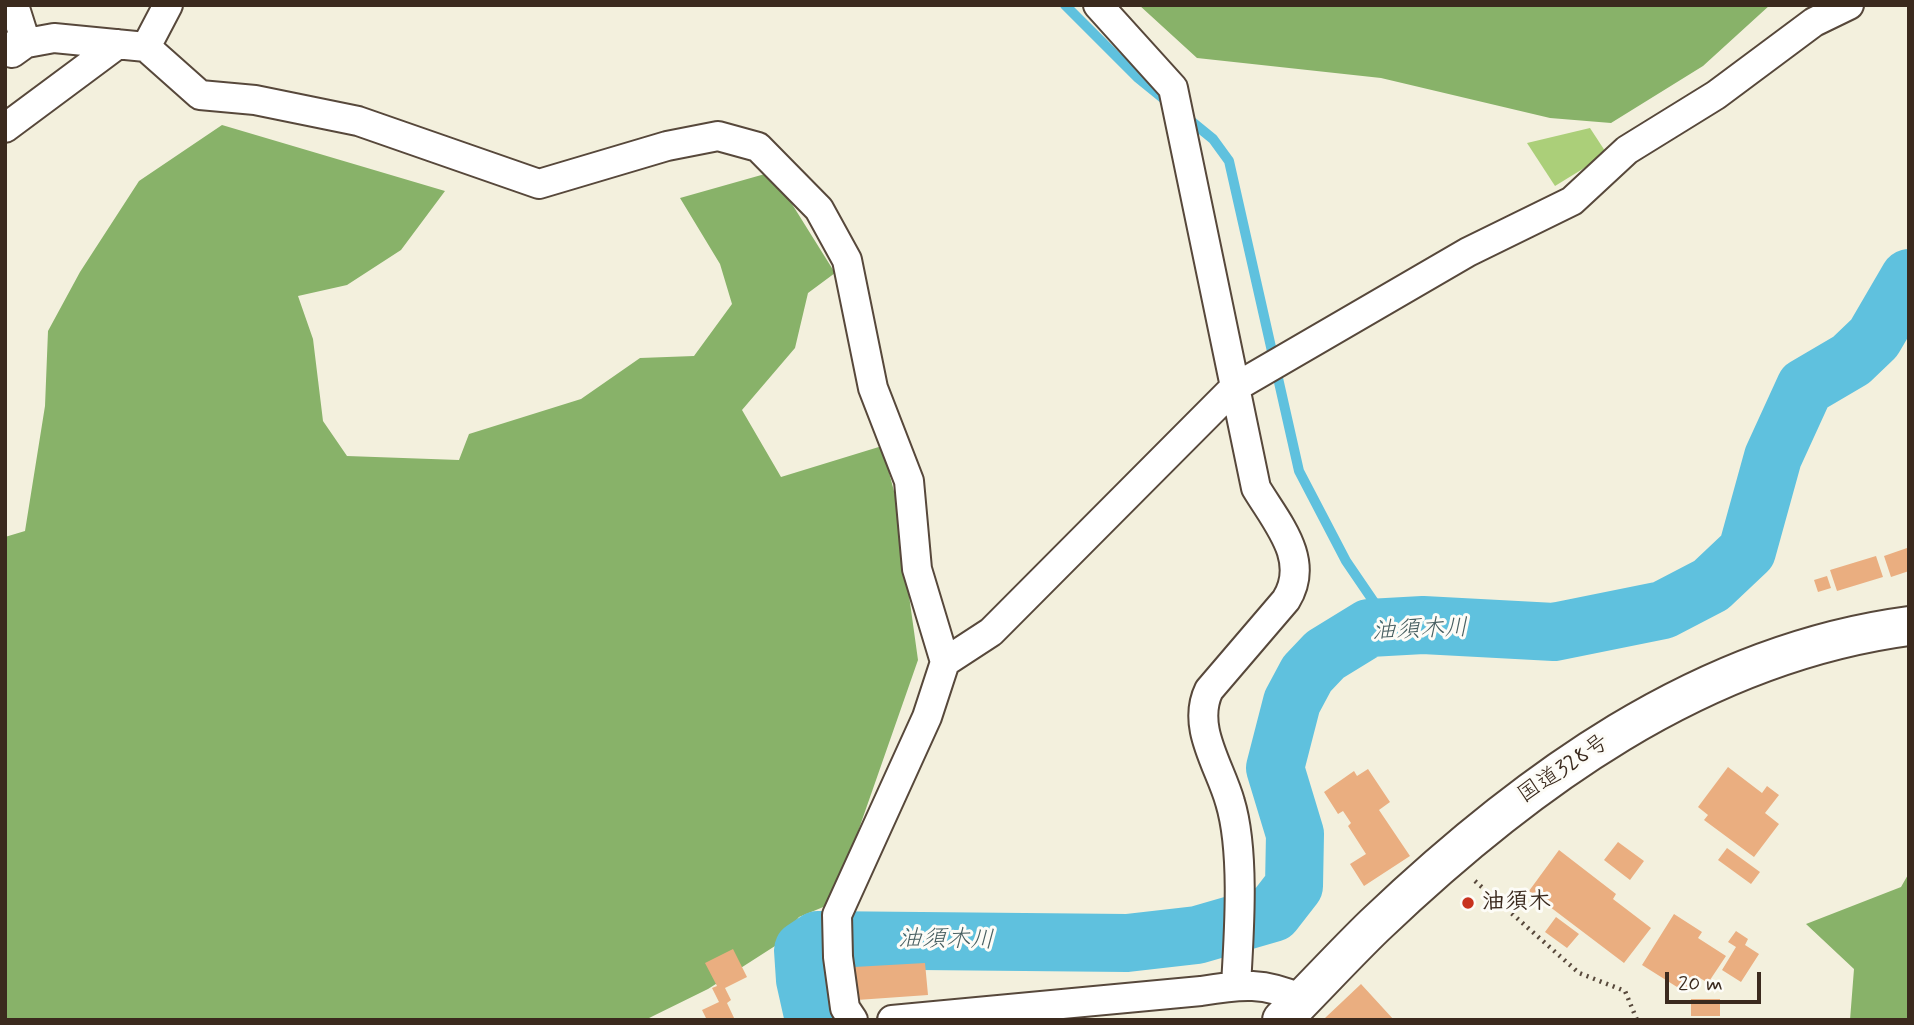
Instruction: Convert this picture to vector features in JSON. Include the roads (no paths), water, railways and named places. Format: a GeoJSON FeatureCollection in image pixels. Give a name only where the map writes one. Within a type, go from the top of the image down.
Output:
{"type":"FeatureCollection","features":[{"type":"Feature","properties":{"kind":"highway","name":"国道328号"},"geometry":{"type":"LineString","coordinates":[[1292,1010],[1375,926],[1449,859],[1514,803],[1569,763],[1668,706],[1726,677],[1804,649],[1909,626]]}},
{"type":"Feature","properties":{"kind":"street"},"geometry":{"type":"LineString","coordinates":[[14,5],[12,49],[54,38],[146,47],[200,95],[255,100],[358,121],[539,184],[667,146],[718,136],[758,147],[819,209],[848,260],[873,388],[909,481],[916,569],[944,662],[927,717],[837,915],[838,957],[845,1008],[853,1020]]}},
{"type":"Feature","properties":{"kind":"street"},"geometry":{"type":"LineString","coordinates":[[146,47],[168,5]]}},
{"type":"Feature","properties":{"kind":"street"},"geometry":{"type":"LineString","coordinates":[[1098,5],[1173,89],[1245,382],[1256,488],[1290,544],[1295,564],[1296,584],[1286,600],[1209,690],[1201,706],[1207,738],[1231,804],[1236,835],[1236,974]]}},
{"type":"Feature","properties":{"kind":"street"},"geometry":{"type":"LineString","coordinates":[[944,662],[991,632],[1245,382],[1468,252],[1572,201],[1627,150],[1716,95],[1814,22],[1849,5]]}},
{"type":"Feature","properties":{"kind":"street"},"geometry":{"type":"LineString","coordinates":[[5,128],[118,44]]}},
{"type":"Feature","properties":{"kind":"street"},"geometry":{"type":"LineString","coordinates":[[892,1020],[1236,974],[1275,987],[1292,1010]]}},
{"type":"Feature","properties":{"kind":"waterway"},"geometry":{"type":"LineString","coordinates":[[1065,5],[1137,77],[1169,103]]}},
{"type":"Feature","properties":{"kind":"waterway"},"geometry":{"type":"LineString","coordinates":[[1186,117],[1213,139],[1229,161],[1299,471],[1346,561],[1391,627]]}},
{"type":"Feature","properties":{"kind":"waterway","name":"油須木川"},"geometry":{"type":"LineString","coordinates":[[814,1020],[805,980],[803,950],[818,940],[1127,943],[1197,935],[1273,913],[1294,886],[1295,834],[1275,768],[1292,702],[1307,674],[1325,655],[1369,628],[1423,625],[1554,632],[1663,610],[1711,585],[1747,551],[1773,457],[1805,387],[1851,360],[1874,338],[1909,278]]}},
{"type":"Feature","properties":{"kind":"place","name":"油須木"},"geometry":{"type":"Point","coordinates":[1468,903]}}]}
